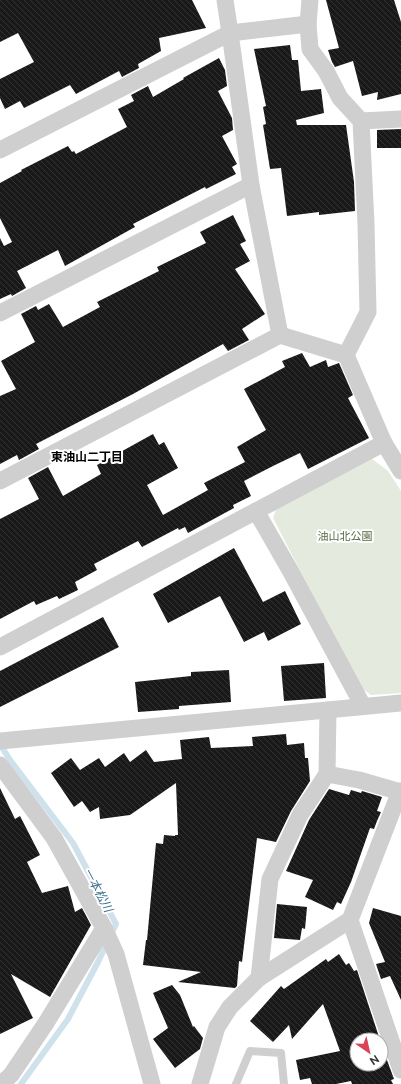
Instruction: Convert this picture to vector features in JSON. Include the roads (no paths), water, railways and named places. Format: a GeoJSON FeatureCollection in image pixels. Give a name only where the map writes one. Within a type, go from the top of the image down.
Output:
{"type":"FeatureCollection","features":[{"type":"Feature","properties":{"kind":"street"},"geometry":{"type":"LineString","coordinates":[[225,0],[251,185],[280,335]]}},
{"type":"Feature","properties":{"kind":"street"},"geometry":{"type":"LineString","coordinates":[[310,0],[308,24],[310,49],[326,71],[340,98],[361,121],[366,224],[368,312],[346,355]]}},
{"type":"Feature","properties":{"kind":"street"},"geometry":{"type":"LineString","coordinates":[[0,150],[230,33],[308,24]]}},
{"type":"Feature","properties":{"kind":"street"},"geometry":{"type":"LineString","coordinates":[[361,121],[401,119]]}},
{"type":"Feature","properties":{"kind":"street"},"geometry":{"type":"LineString","coordinates":[[0,313],[251,185]]}},
{"type":"Feature","properties":{"kind":"street"},"geometry":{"type":"LineString","coordinates":[[0,481],[280,335],[346,355],[384,443],[401,471]]}},
{"type":"Feature","properties":{"kind":"street"},"geometry":{"type":"LineString","coordinates":[[0,647],[384,443]]}},
{"type":"Feature","properties":{"kind":"street"},"geometry":{"type":"LineString","coordinates":[[256,510],[363,706]]}},
{"type":"Feature","properties":{"kind":"street"},"geometry":{"type":"LineString","coordinates":[[6,741],[401,703]]}},
{"type":"Feature","properties":{"kind":"street"},"geometry":{"type":"LineString","coordinates":[[258,978],[270,879],[300,815],[327,774],[328,710]]}},
{"type":"Feature","properties":{"kind":"street"},"geometry":{"type":"LineString","coordinates":[[0,765],[54,838],[104,928],[116,954],[152,1084]]}},
{"type":"Feature","properties":{"kind":"street"},"geometry":{"type":"LineString","coordinates":[[200,1084],[217,1027],[230,1007],[258,978],[350,920],[401,792],[359,780],[327,774]]}},
{"type":"Feature","properties":{"kind":"street"},"geometry":{"type":"LineString","coordinates":[[350,920],[401,1070]]}},
{"type":"Feature","properties":{"kind":"street"},"geometry":{"type":"LineString","coordinates":[[1,1084],[11,1075],[46,1023],[104,928]]}},
{"type":"Feature","properties":{"kind":"lane"},"geometry":{"type":"LineString","coordinates":[[236,1084],[250,1051],[281,1054],[284,1084]]}},
{"type":"Feature","properties":{"kind":"waterway","name":"一本松川"},"geometry":{"type":"LineString","coordinates":[[0,744],[10,760],[73,843],[116,924],[68,1019],[21,1084]]}},
{"type":"Feature","properties":{"kind":"district","name":"東油山二丁目"},"geometry":{"type":"Point","coordinates":[87,457]}},
{"type":"Feature","properties":{"kind":"park label","name":"油山北公園"},"geometry":{"type":"Point","coordinates":[345,536]}}]}
